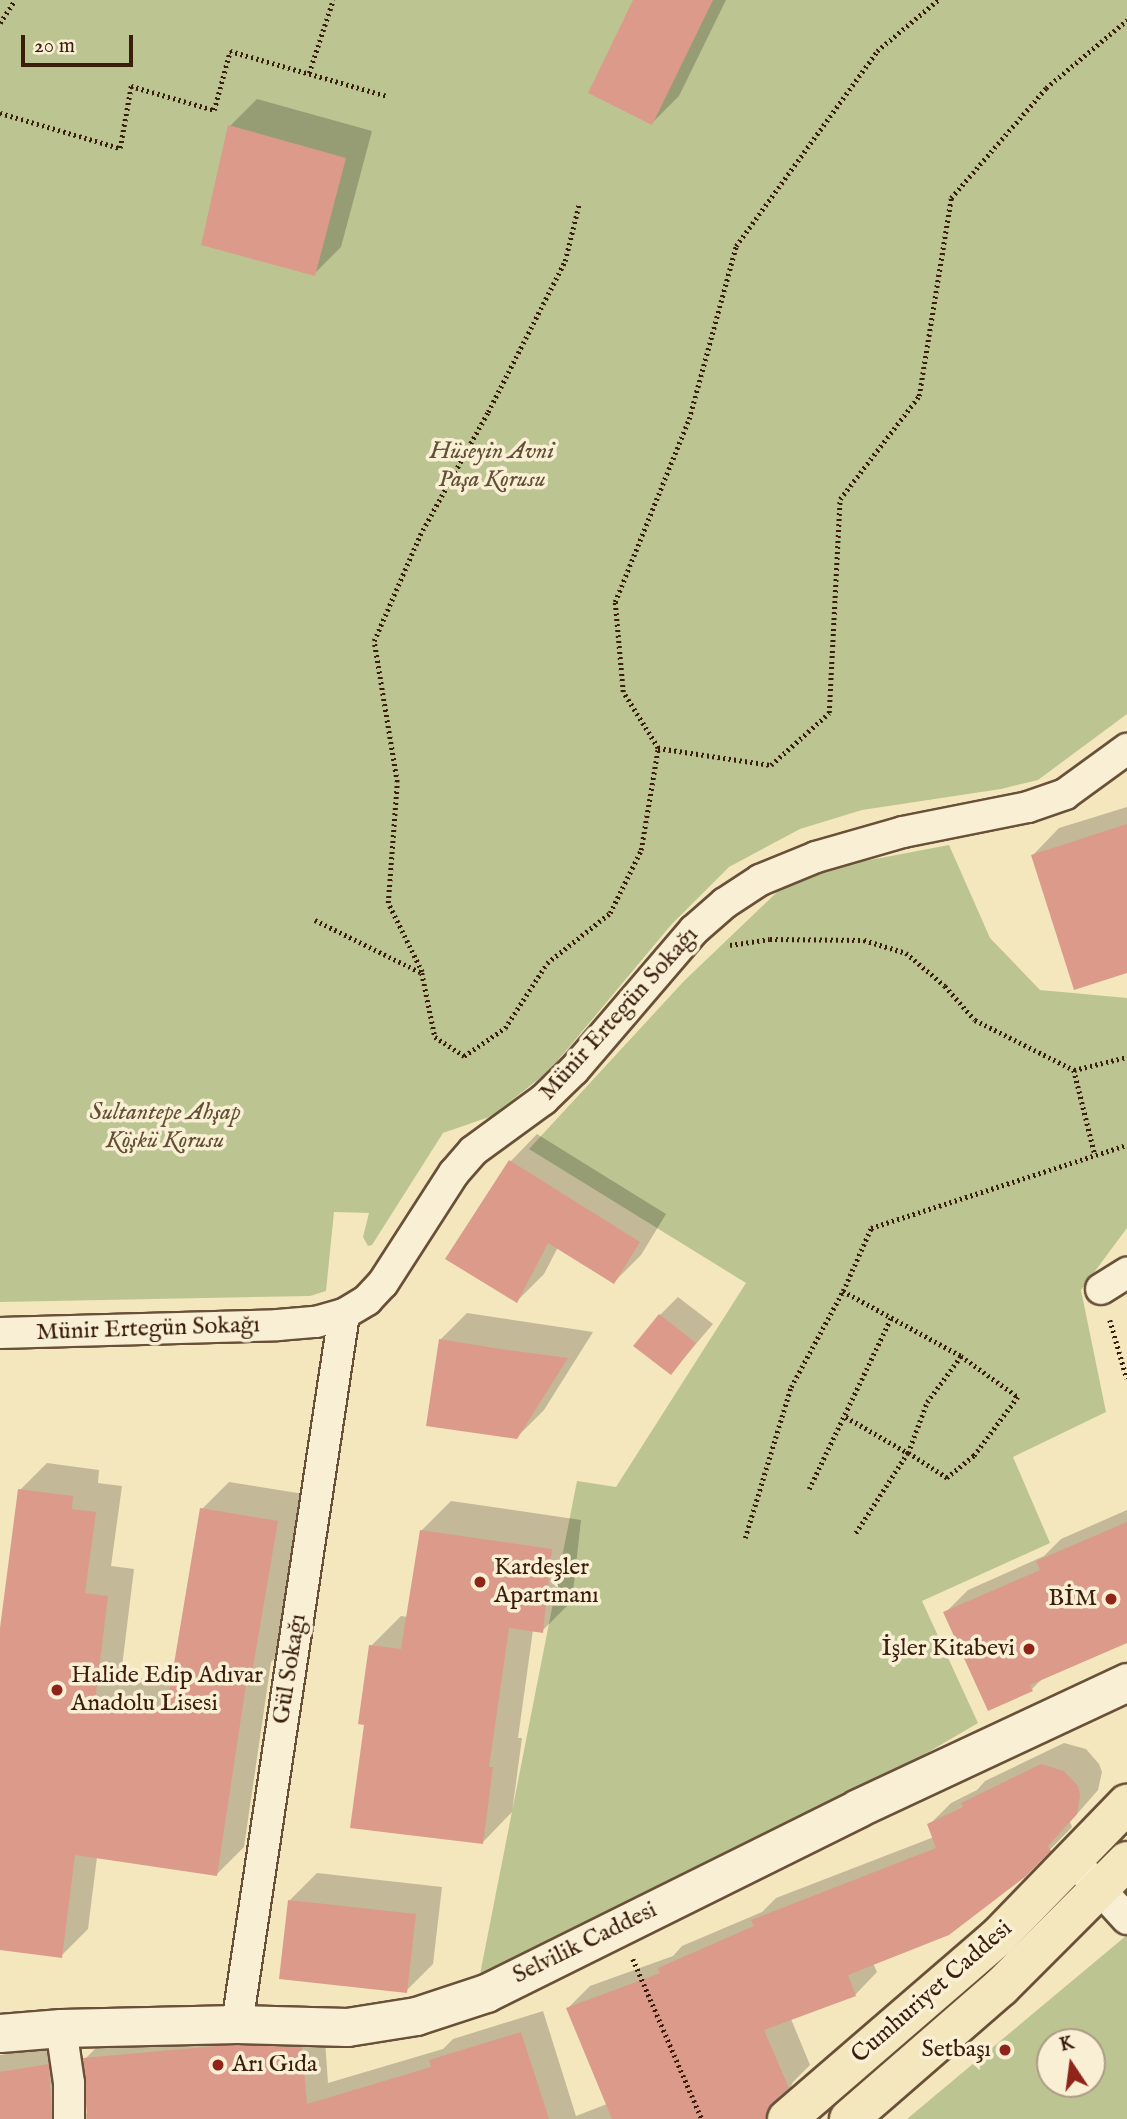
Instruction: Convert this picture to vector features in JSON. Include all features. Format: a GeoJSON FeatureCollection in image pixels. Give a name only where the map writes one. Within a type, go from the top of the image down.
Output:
{"type":"FeatureCollection","features":[{"type":"Feature","properties":{"kind":"main road","name":"Cumhuriyet Caddesi"},"geometry":{"type":"LineString","coordinates":[[787,2119],[997,1938],[1127,1804]]}},
{"type":"Feature","properties":{"kind":"main road","name":"Cumhuriyet Caddesi"},"geometry":{"type":"LineString","coordinates":[[849,2119],[1001,1987],[1127,1861]]}},
{"type":"Feature","properties":{"kind":"street","name":"Münir Ertegün Sokağı"},"geometry":{"type":"LineString","coordinates":[[0,1333],[278,1325],[316,1322],[344,1314],[367,1300],[383,1283],[454,1172],[473,1151],[543,1100],[574,1070],[694,930],[760,880],[828,853],[903,832],[1028,807],[1065,794],[1127,749]]}},
{"type":"Feature","properties":{"kind":"street"},"geometry":{"type":"LineString","coordinates":[[1101,1289],[1127,1273]]}},
{"type":"Feature","properties":{"kind":"street","name":"Gül Sokağı"},"geometry":{"type":"LineString","coordinates":[[237,2024],[344,1314]]}},
{"type":"Feature","properties":{"kind":"street","name":"Selvilik Caddesi"},"geometry":{"type":"LineString","coordinates":[[0,2033],[61,2028],[237,2024],[347,2027],[416,2016],[486,1993],[858,1808],[1127,1682]]}},
{"type":"Feature","properties":{"kind":"street"},"geometry":{"type":"LineString","coordinates":[[1074,1861],[1127,1919]]}},
{"type":"Feature","properties":{"kind":"street"},"geometry":{"type":"LineString","coordinates":[[61,2028],[69,2083],[69,2119]]}},
{"type":"Feature","properties":{"kind":"path"},"geometry":{"type":"LineString","coordinates":[[0,23],[15,0]]}},
{"type":"Feature","properties":{"kind":"path"},"geometry":{"type":"LineString","coordinates":[[309,74],[333,0]]}},
{"type":"Feature","properties":{"kind":"path"},"geometry":{"type":"LineString","coordinates":[[579,204],[565,261],[488,412],[419,535],[374,641],[397,782],[388,903],[422,973],[435,1037],[464,1056],[505,1028],[547,963],[610,913],[641,850],[658,748],[623,692],[615,602],[690,419],[736,246],[877,51],[938,0]]}},
{"type":"Feature","properties":{"kind":"path"},"geometry":{"type":"LineString","coordinates":[[658,748],[771,765],[829,713],[840,499],[919,397],[951,198],[1046,88],[1127,20]]}},
{"type":"Feature","properties":{"kind":"path"},"geometry":{"type":"LineString","coordinates":[[0,113],[120,148],[131,86],[214,110],[230,51],[387,96]]}},
{"type":"Feature","properties":{"kind":"path"},"geometry":{"type":"LineString","coordinates":[[315,920],[422,973]]}},
{"type":"Feature","properties":{"kind":"path"},"geometry":{"type":"LineString","coordinates":[[674,953],[770,939],[864,940],[906,953],[945,986],[975,1020],[1074,1070],[1127,1057]]}},
{"type":"Feature","properties":{"kind":"path"},"geometry":{"type":"LineString","coordinates":[[1074,1070],[1095,1155]]}},
{"type":"Feature","properties":{"kind":"path"},"geometry":{"type":"LineString","coordinates":[[745,1538],[792,1387],[843,1291],[871,1228],[1127,1144]]}},
{"type":"Feature","properties":{"kind":"path"},"geometry":{"type":"LineString","coordinates":[[1101,1289],[1127,1379]]}},
{"type":"Feature","properties":{"kind":"path"},"geometry":{"type":"LineString","coordinates":[[843,1291],[961,1356],[1018,1397],[974,1456],[947,1478],[846,1417]]}},
{"type":"Feature","properties":{"kind":"path"},"geometry":{"type":"LineString","coordinates":[[809,1489],[846,1417],[891,1318]]}},
{"type":"Feature","properties":{"kind":"path"},"geometry":{"type":"LineString","coordinates":[[855,1535],[908,1453],[927,1402],[961,1356]]}},
{"type":"Feature","properties":{"kind":"path"},"geometry":{"type":"LineString","coordinates":[[619,1927],[702,2119]]}},
{"type":"Feature","properties":{"kind":"green space","name":"Hüseyin Avni Paşa Korusu"},"geometry":{"type":"Polygon","coordinates":[[[0,0],[1127,0],[1127,714],[1038,780],[1001,789],[862,810],[800,829],[729,867],[671,925],[550,1070],[492,1116],[443,1133],[372,1245],[368,1246],[363,1237],[369,1213],[334,1212],[326,1291],[310,1296],[0,1302],[0,0]]]}},
{"type":"Feature","properties":{"kind":"green space"},"geometry":{"type":"Polygon","coordinates":[[[949,845],[990,938],[1040,990],[1127,998],[1127,1228],[1081,1290],[1106,1412],[1013,1457],[1050,1543],[922,1601],[978,1723],[471,2020],[577,1481],[616,1487],[746,1283],[529,1149],[684,981],[796,874],[949,845]]]}},
{"type":"Feature","properties":{"kind":"green space"},"geometry":{"type":"Polygon","coordinates":[[[1127,1935],[1127,2119],[907,2119],[1127,1935]]]}},
{"type":"Feature","properties":{"kind":"building"},"geometry":{"type":"Polygon","coordinates":[[[633,0],[713,0],[652,125],[588,93],[633,0]]]}},
{"type":"Feature","properties":{"kind":"building"},"geometry":{"type":"Polygon","coordinates":[[[228,125],[346,158],[315,276],[201,245],[228,125]]]}},
{"type":"Feature","properties":{"kind":"building"},"geometry":{"type":"Polygon","coordinates":[[[1127,824],[1127,973],[1074,990],[1031,855],[1127,824]]]}},
{"type":"Feature","properties":{"kind":"building"},"geometry":{"type":"Polygon","coordinates":[[[509,1160],[640,1242],[614,1284],[548,1243],[517,1303],[445,1259],[509,1160]]]}},
{"type":"Feature","properties":{"kind":"building"},"geometry":{"type":"Polygon","coordinates":[[[659,1314],[696,1343],[671,1375],[633,1346],[659,1314]]]}},
{"type":"Feature","properties":{"kind":"building"},"geometry":{"type":"Polygon","coordinates":[[[439,1339],[568,1358],[517,1439],[426,1426],[439,1339]]]}},
{"type":"Feature","properties":{"kind":"building"},"geometry":{"type":"Polygon","coordinates":[[[18,1489],[73,1496],[72,1509],[96,1512],[85,1593],[108,1596],[95,1702],[166,1712],[200,1508],[278,1521],[250,1685],[246,1685],[217,1876],[75,1855],[62,1958],[0,1950],[0,1628],[18,1489]]]}},
{"type":"Feature","properties":{"kind":"building"},"geometry":{"type":"Polygon","coordinates":[[[1127,1522],[1127,1643],[1030,1685],[1033,1691],[988,1711],[943,1612],[1040,1570],[1036,1561],[1127,1522]]]}},
{"type":"Feature","properties":{"kind":"building"},"geometry":{"type":"Polygon","coordinates":[[[420,1530],[552,1549],[543,1633],[509,1628],[489,1767],[493,1767],[483,1844],[350,1828],[364,1725],[358,1724],[369,1645],[401,1649],[420,1530]]]}},
{"type":"Feature","properties":{"kind":"building"},"geometry":{"type":"Polygon","coordinates":[[[1041,1764],[1064,1771],[1078,1786],[1080,1795],[1077,1814],[1048,1846],[1051,1851],[1025,1877],[949,1935],[848,1975],[856,1996],[764,2030],[789,2088],[772,2103],[766,2119],[612,2119],[566,2008],[660,1973],[658,1968],[754,1926],[751,1920],[936,1848],[927,1824],[963,1807],[961,1803],[1041,1764]]]}},
{"type":"Feature","properties":{"kind":"building"},"geometry":{"type":"Polygon","coordinates":[[[288,1900],[416,1914],[407,1993],[279,1979],[288,1900]]]}},
{"type":"Feature","properties":{"kind":"building"},"geometry":{"type":"Polygon","coordinates":[[[521,2032],[549,2119],[87,2119],[83,2058],[228,2045],[302,2047],[307,2104],[431,2067],[429,2060],[521,2032]]]}},
{"type":"Feature","properties":{"kind":"building"},"geometry":{"type":"Polygon","coordinates":[[[49,2064],[52,2119],[0,2119],[0,2072],[49,2064]]]}},
{"type":"Feature","properties":{"kind":"place","name":"Kardeşler Apartmanı"},"geometry":{"type":"Point","coordinates":[480,1582]}},
{"type":"Feature","properties":{"kind":"place","name":"BİM"},"geometry":{"type":"Point","coordinates":[1111,1599]}},
{"type":"Feature","properties":{"kind":"place","name":"İşler Kitabevi"},"geometry":{"type":"Point","coordinates":[1029,1649]}},
{"type":"Feature","properties":{"kind":"place","name":"Halide Edip Adıvar Anadolu Lisesi"},"geometry":{"type":"Point","coordinates":[57,1690]}},
{"type":"Feature","properties":{"kind":"place","name":"Setbaşı"},"geometry":{"type":"Point","coordinates":[1005,2050]}},
{"type":"Feature","properties":{"kind":"place","name":"Arı Gıda"},"geometry":{"type":"Point","coordinates":[218,2065]}},
{"type":"Feature","properties":{"kind":"park label","name":"Sultantepe Ahşap Köşkü Korusu"},"geometry":{"type":"Point","coordinates":[165,1127]}}]}
